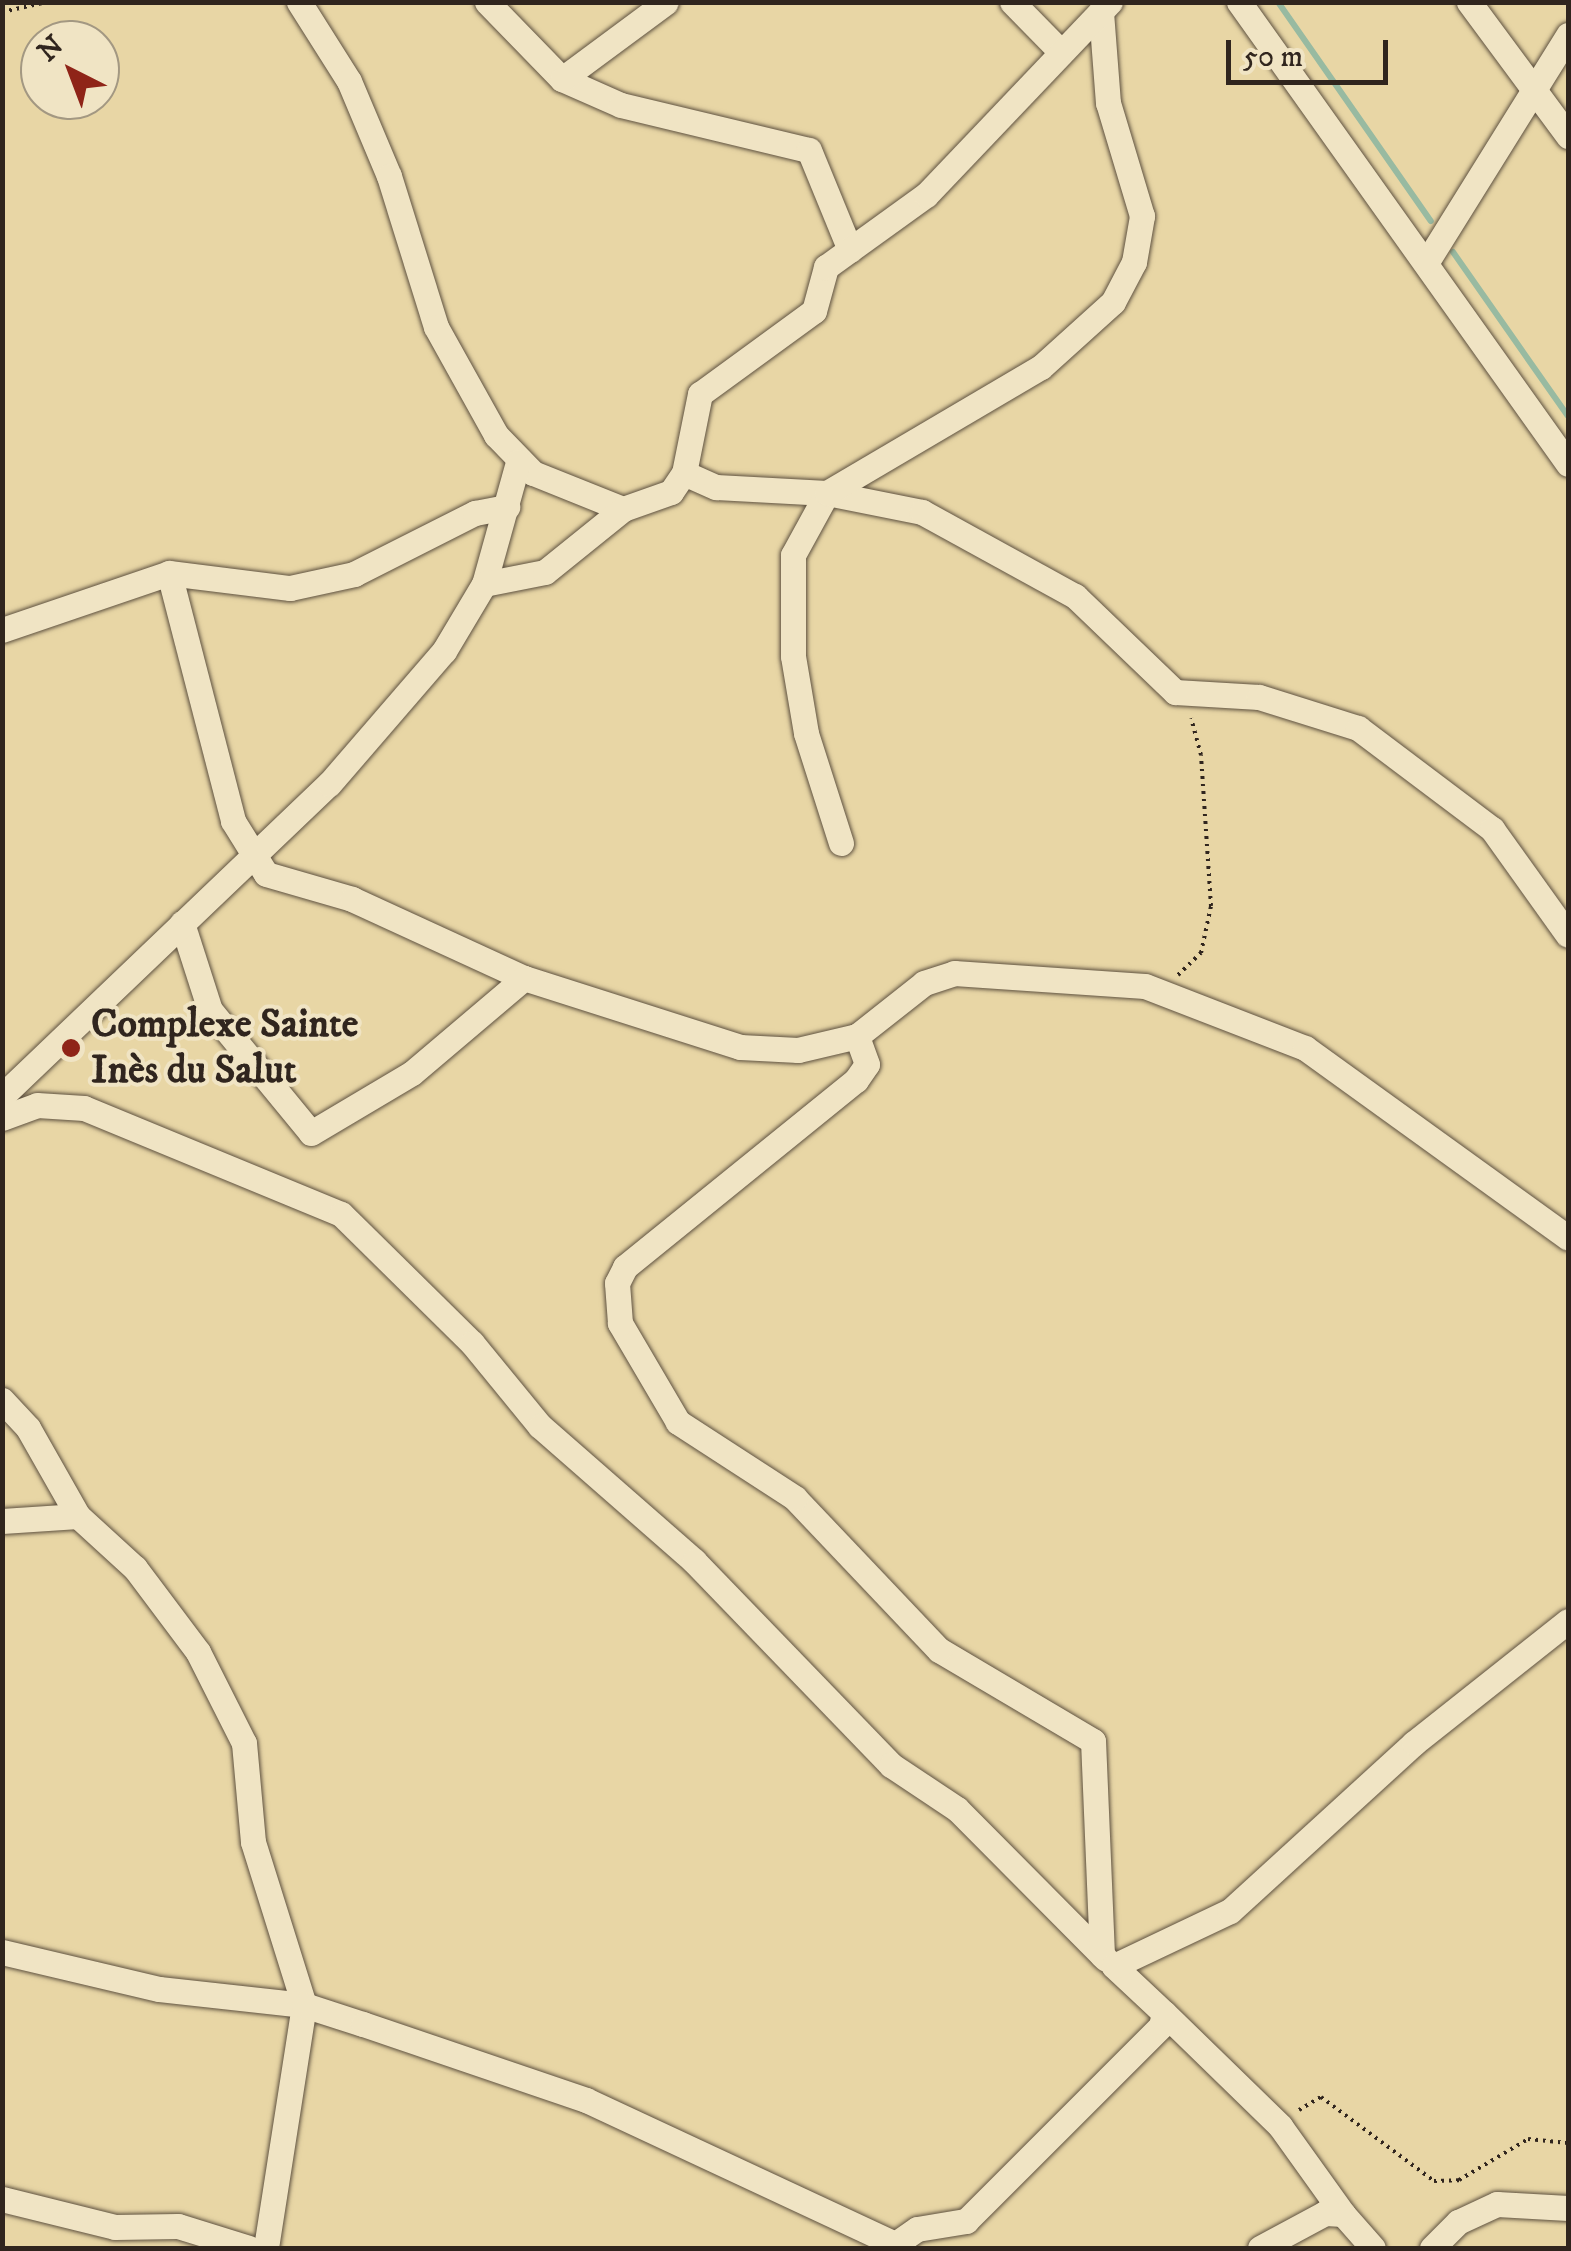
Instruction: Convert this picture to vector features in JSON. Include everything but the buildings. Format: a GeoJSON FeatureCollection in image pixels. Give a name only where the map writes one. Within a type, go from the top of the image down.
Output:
{"type":"FeatureCollection","features":[{"type":"Feature","properties":{"kind":"street"},"geometry":{"type":"LineString","coordinates":[[298,2],[367,121],[436,327],[518,462],[622,509]]}},
{"type":"Feature","properties":{"kind":"street"},"geometry":{"type":"LineString","coordinates":[[487,2],[562,79],[621,105],[800,144],[826,176],[850,250]]}},
{"type":"Feature","properties":{"kind":"street"},"geometry":{"type":"LineString","coordinates":[[562,79],[666,2]]}},
{"type":"Feature","properties":{"kind":"street"},"geometry":{"type":"LineString","coordinates":[[1012,2],[1058,49]]}},
{"type":"Feature","properties":{"kind":"street"},"geometry":{"type":"LineString","coordinates":[[1239,2],[1428,260],[1568,464]]}},
{"type":"Feature","properties":{"kind":"street"},"geometry":{"type":"LineString","coordinates":[[1469,2],[1568,136]]}},
{"type":"Feature","properties":{"kind":"street"},"geometry":{"type":"LineString","coordinates":[[484,584],[566,562],[622,509],[671,492],[684,473],[700,394],[814,310],[820,274],[926,195],[1058,49],[1106,7]]}},
{"type":"Feature","properties":{"kind":"street"},"geometry":{"type":"LineString","coordinates":[[841,843],[806,733],[793,656],[793,555],[827,493],[1042,367],[1113,302],[1134,262],[1142,216],[1108,102],[1106,7]]}},
{"type":"Feature","properties":{"kind":"street"},"geometry":{"type":"LineString","coordinates":[[1428,260],[1568,35]]}},
{"type":"Feature","properties":{"kind":"street"},"geometry":{"type":"LineString","coordinates":[[2,1096],[28,1066],[329,784],[444,652],[484,584],[518,462]]}},
{"type":"Feature","properties":{"kind":"street"},"geometry":{"type":"LineString","coordinates":[[684,473],[716,487],[827,493],[922,512],[1089,606],[1175,692],[1278,701],[1358,728],[1492,829],[1568,935]]}},
{"type":"Feature","properties":{"kind":"street"},"geometry":{"type":"LineString","coordinates":[[2,630],[168,573],[290,588],[354,574],[444,526],[507,507]]}},
{"type":"Feature","properties":{"kind":"street"},"geometry":{"type":"LineString","coordinates":[[168,573],[187,619],[206,734],[251,858],[266,874],[352,899],[524,978],[740,1047],[798,1050],[858,1036],[924,983],[954,973],[1145,986],[1305,1048],[1568,1238]]}},
{"type":"Feature","properties":{"kind":"street"},"geometry":{"type":"LineString","coordinates":[[182,923],[210,1010],[311,1133],[412,1073],[524,978]]}},
{"type":"Feature","properties":{"kind":"street"},"geometry":{"type":"LineString","coordinates":[[858,1036],[866,1064],[856,1080],[624,1266],[617,1283],[620,1323],[692,1436],[795,1498],[939,1650],[1093,1741],[1108,1960]]}},
{"type":"Feature","properties":{"kind":"street"},"geometry":{"type":"LineString","coordinates":[[2,1073],[28,1066]]}},
{"type":"Feature","properties":{"kind":"street"},"geometry":{"type":"LineString","coordinates":[[2,1118],[38,1104],[84,1108],[341,1214],[472,1343],[540,1426],[694,1562],[891,1765],[957,1808],[1280,2126],[1343,2214],[1373,2248]]}},
{"type":"Feature","properties":{"kind":"street"},"geometry":{"type":"LineString","coordinates":[[2,1400],[28,1428],[78,1516],[135,1568],[225,1696],[244,1743],[258,1858],[304,2006],[266,2248]]}},
{"type":"Feature","properties":{"kind":"street"},"geometry":{"type":"LineString","coordinates":[[2,1521],[78,1516]]}},
{"type":"Feature","properties":{"kind":"street"},"geometry":{"type":"LineString","coordinates":[[1108,1960],[1230,1911],[1414,1743],[1568,1621]]}},
{"type":"Feature","properties":{"kind":"street"},"geometry":{"type":"LineString","coordinates":[[2,1952],[159,1988],[304,2006],[586,2100],[862,2240],[898,2246],[976,2212],[1050,2129],[1150,2040],[1164,2012]]}},
{"type":"Feature","properties":{"kind":"street"},"geometry":{"type":"LineString","coordinates":[[2,2199],[115,2227],[249,2248]]}},
{"type":"Feature","properties":{"kind":"street"},"geometry":{"type":"LineString","coordinates":[[1432,2248],[1458,2222],[1497,2204],[1568,2208]]}},
{"type":"Feature","properties":{"kind":"street"},"geometry":{"type":"LineString","coordinates":[[1260,2248],[1306,2217],[1343,2214]]}},
{"type":"Feature","properties":{"kind":"path"},"geometry":{"type":"LineString","coordinates":[[2,12],[47,2]]}},
{"type":"Feature","properties":{"kind":"path"},"geometry":{"type":"LineString","coordinates":[[1145,986],[1190,968],[1211,906],[1201,754],[1175,692]]}},
{"type":"Feature","properties":{"kind":"path"},"geometry":{"type":"LineString","coordinates":[[1280,2126],[1321,2097],[1434,2181],[1460,2180],[1528,2139],[1568,2142]]}},
{"type":"Feature","properties":{"kind":"waterway"},"geometry":{"type":"LineString","coordinates":[[1278,2],[1431,221]]}},
{"type":"Feature","properties":{"kind":"waterway"},"geometry":{"type":"LineString","coordinates":[[1453,252],[1568,416]]}},
{"type":"Feature","properties":{"kind":"place","name":"Complexe Sainte Inès du Salut"},"geometry":{"type":"Point","coordinates":[71,1048]}}]}
